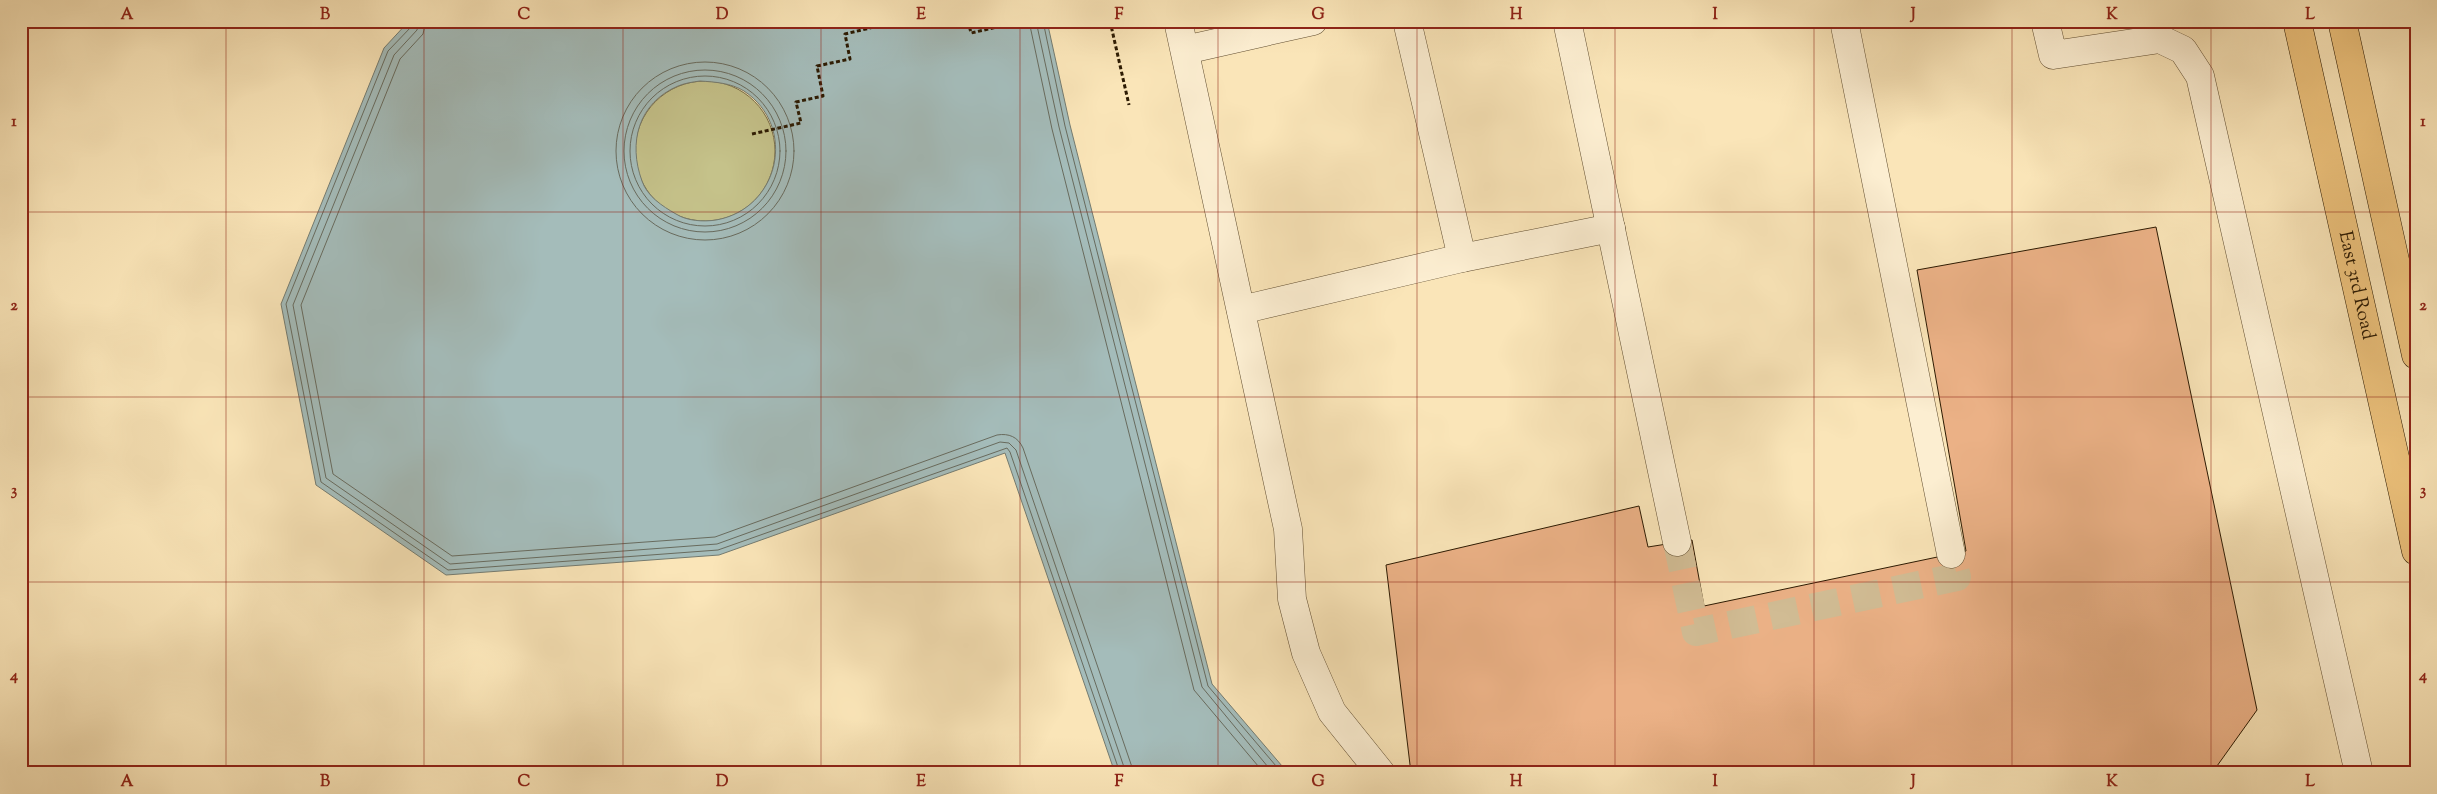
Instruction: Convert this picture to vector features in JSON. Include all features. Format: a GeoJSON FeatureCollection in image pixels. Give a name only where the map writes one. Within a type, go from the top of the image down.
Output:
{"type":"FeatureCollection","features":[{"type":"Feature","properties":{"kind":"main road","name":"East 3rd Road"},"geometry":{"type":"LineString","coordinates":[[2297,21],[2416,551]]}},
{"type":"Feature","properties":{"kind":"main road"},"geometry":{"type":"LineString","coordinates":[[2342,21],[2416,354]]}},
{"type":"Feature","properties":{"kind":"lane"},"geometry":{"type":"LineString","coordinates":[[1178,21],[1288,529],[1292,599],[1306,653],[1332,712],[1381,773]]}},
{"type":"Feature","properties":{"kind":"lane"},"geometry":{"type":"LineString","coordinates":[[1184,50],[1313,21]]}},
{"type":"Feature","properties":{"kind":"lane"},"geometry":{"type":"LineString","coordinates":[[1406,21],[1462,258]]}},
{"type":"Feature","properties":{"kind":"lane"},"geometry":{"type":"LineString","coordinates":[[1567,21],[1677,542]]}},
{"type":"Feature","properties":{"kind":"lane"},"geometry":{"type":"LineString","coordinates":[[1844,21],[1951,554]]}},
{"type":"Feature","properties":{"kind":"lane"},"geometry":{"type":"LineString","coordinates":[[2045,21],[2053,55],[2160,39],[2183,50],[2200,76],[2359,773]]}},
{"type":"Feature","properties":{"kind":"lane"},"geometry":{"type":"LineString","coordinates":[[1241,310],[1462,258],[1610,228]]}},
{"type":"Feature","properties":{"kind":"path"},"geometry":{"type":"LineString","coordinates":[[752,134],[800,123],[796,102],[823,96],[817,66],[850,59],[845,34],[874,27],[873,21]]}},
{"type":"Feature","properties":{"kind":"path"},"geometry":{"type":"LineString","coordinates":[[968,21],[971,32],[1023,21]]}},
{"type":"Feature","properties":{"kind":"path"},"geometry":{"type":"LineString","coordinates":[[1110,21],[1129,105]]}},
{"type":"Feature","properties":{"kind":"shaded area"},"geometry":{"type":"Polygon","coordinates":[[[705,81],[719,82],[732,86],[755,101],[770,124],[774,137],[774,165],[770,178],[755,201],[732,216],[719,220],[705,221],[691,220],[678,216],[655,201],[640,178],[636,165],[635,151],[636,137],[640,124],[655,101],[678,86],[691,82],[705,81]]]}},
{"type":"Feature","properties":{"kind":"water"},"geometry":{"type":"Polygon","coordinates":[[[409,21],[1047,21],[1070,125],[1212,684],[1288,773],[1115,773],[1005,453],[719,555],[446,575],[316,485],[281,304],[384,48],[409,21]],[[700,81],[678,86],[664,93],[654,103],[645,114],[640,126],[636,153],[642,181],[651,196],[665,208],[680,216],[690,220],[701,221],[716,220],[738,213],[755,200],[767,184],[774,165],[775,145],[771,125],[761,106],[744,91],[717,82],[700,81]]]}},
{"type":"Feature","properties":{"kind":"building"},"geometry":{"type":"Polygon","coordinates":[[[2156,227],[2257,710],[2212,773],[1411,773],[1386,565],[1639,506],[1648,547],[1692,540],[1704,606],[1966,551],[1917,270],[2156,227]]]}},
{"type":"Feature","properties":{"kind":"tunnel"},"geometry":{"type":"LineString","coordinates":[[1677,542],[1696,632],[1957,577],[1951,554]]}}]}
